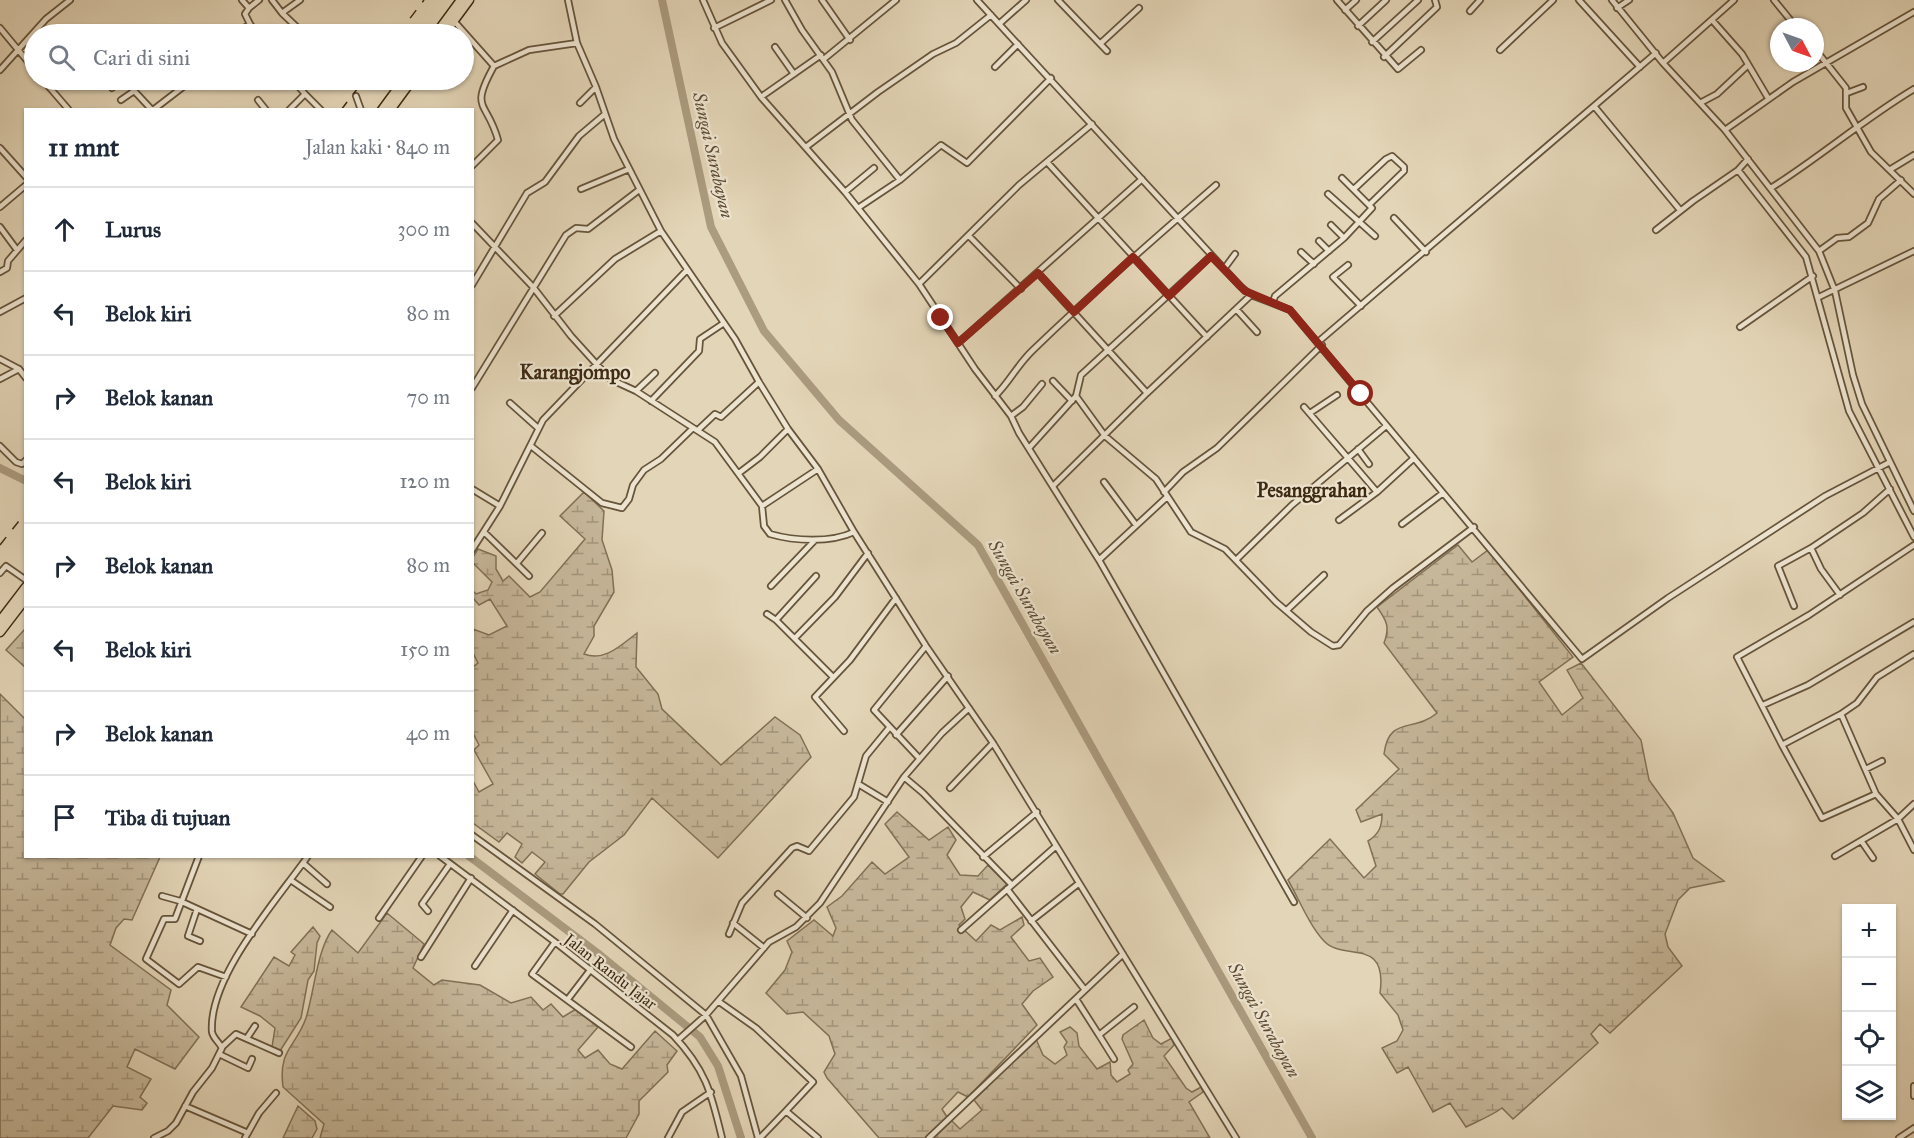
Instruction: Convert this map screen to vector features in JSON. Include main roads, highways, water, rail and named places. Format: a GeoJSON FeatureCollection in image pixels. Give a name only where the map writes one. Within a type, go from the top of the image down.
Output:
{"type":"FeatureCollection","features":[{"type":"Feature","properties":{"kind":"highway"},"geometry":{"type":"LineString","coordinates":[[443,24],[461,0]]}},
{"type":"Feature","properties":{"kind":"highway"},"geometry":{"type":"LineString","coordinates":[[452,24],[470,0]]}},
{"type":"Feature","properties":{"kind":"highway"},"geometry":{"type":"LineString","coordinates":[[383,108],[397,90]]}},
{"type":"Feature","properties":{"kind":"highway"},"geometry":{"type":"LineString","coordinates":[[391,108],[405,90]]}},
{"type":"Feature","properties":{"kind":"highway"},"geometry":{"type":"LineString","coordinates":[[0,621],[24,590]]}},
{"type":"Feature","properties":{"kind":"highway"},"geometry":{"type":"LineString","coordinates":[[0,632],[24,601]]}},
{"type":"Feature","properties":{"kind":"waterway","name":"Sungai Surabayan"},"geometry":{"type":"LineString","coordinates":[[662,0],[711,227],[764,331],[839,420],[978,545],[1312,1138]]}},
{"type":"Feature","properties":{"kind":"waterway"},"geometry":{"type":"LineString","coordinates":[[0,468],[24,480]]}},
{"type":"Feature","properties":{"kind":"waterway"},"geometry":{"type":"LineString","coordinates":[[472,858],[600,955],[700,1037],[718,1066],[741,1138]]}},
{"type":"Feature","properties":{"kind":"railway"},"geometry":{"type":"LineString","coordinates":[[406,24],[424,0]]}},
{"type":"Feature","properties":{"kind":"railway"},"geometry":{"type":"LineString","coordinates":[[343,108],[356,90]]}},
{"type":"Feature","properties":{"kind":"railway"},"geometry":{"type":"LineString","coordinates":[[0,545],[24,515]]}},
{"type":"Feature","properties":{"kind":"district","name":"Karangjompo"},"geometry":{"type":"Point","coordinates":[575,372]}},
{"type":"Feature","properties":{"kind":"district","name":"Pesanggrahan"},"geometry":{"type":"Point","coordinates":[1312,490]}}]}
